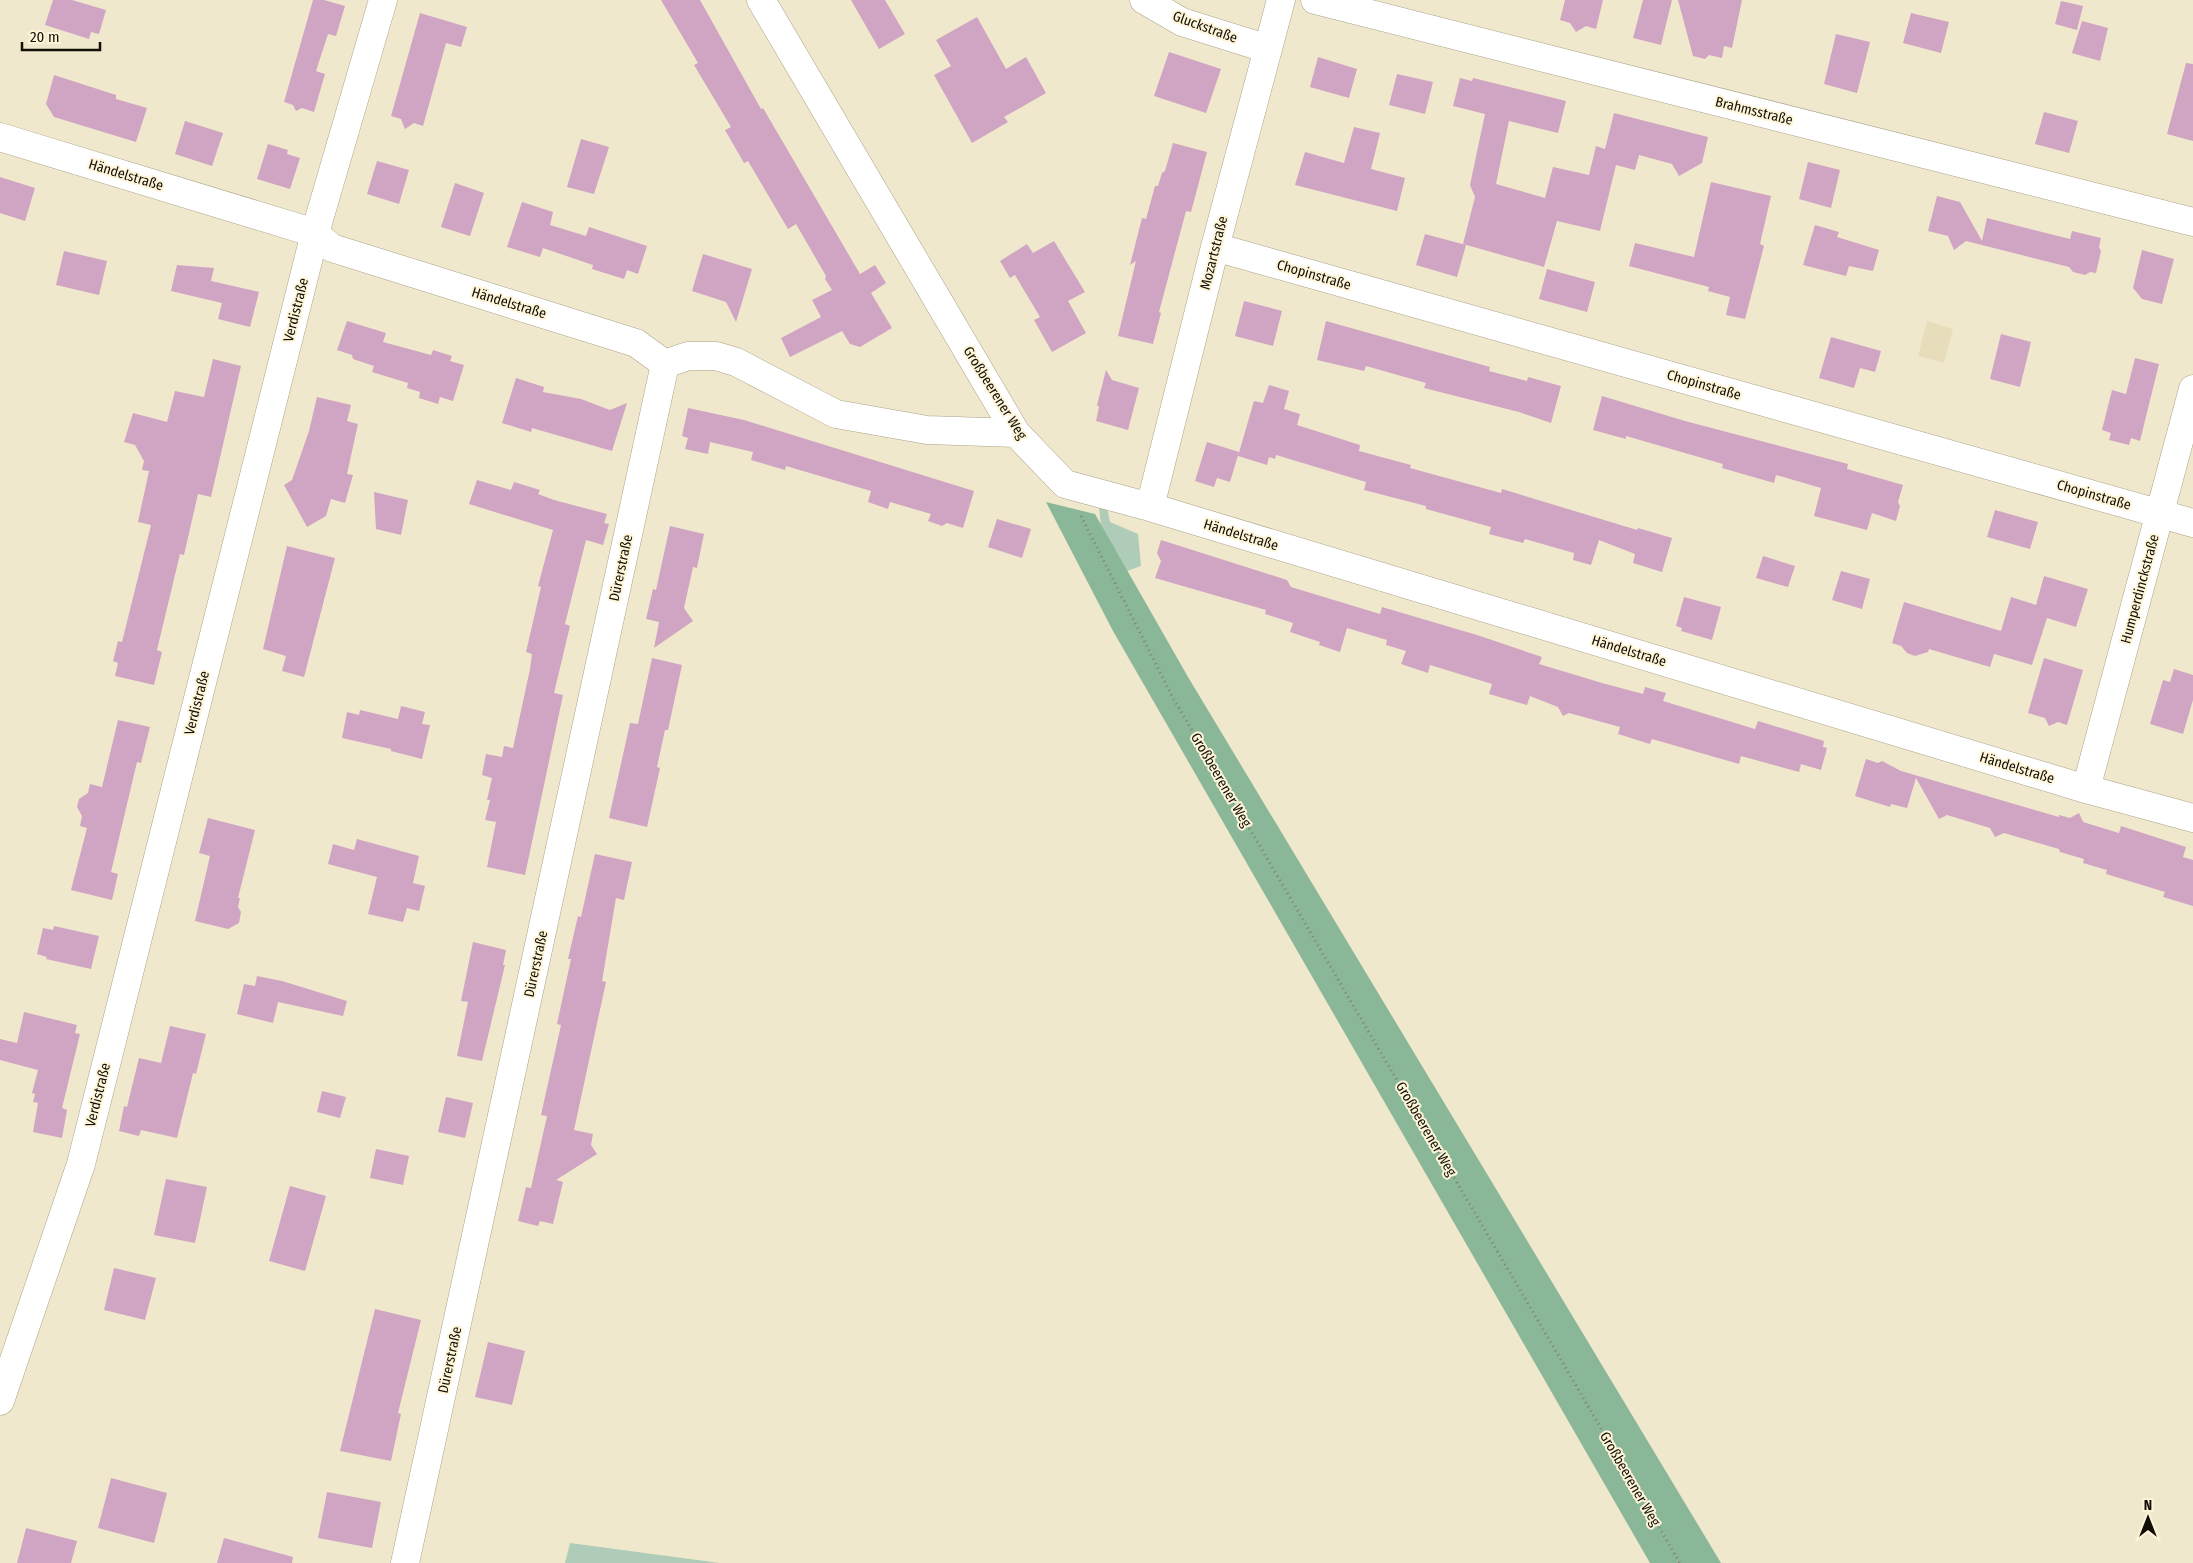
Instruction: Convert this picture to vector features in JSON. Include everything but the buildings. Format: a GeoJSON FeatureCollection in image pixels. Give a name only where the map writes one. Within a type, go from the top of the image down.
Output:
{"type":"FeatureCollection","features":[{"type":"Feature","properties":{"kind":"street","name":"Verdistraße"},"geometry":{"type":"LineString","coordinates":[[0,1402],[81,1164],[315,233],[383,0]]}},
{"type":"Feature","properties":{"kind":"street","name":"Großbeerener Weg"},"geometry":{"type":"LineString","coordinates":[[761,0],[1016,433],[1065,484]]}},
{"type":"Feature","properties":{"kind":"street","name":"Gluckstraße"},"geometry":{"type":"LineString","coordinates":[[1144,0],[1182,22],[1268,49]]}},
{"type":"Feature","properties":{"kind":"street","name":"Mozartstraße"},"geometry":{"type":"LineString","coordinates":[[1150,508],[1215,247],[1281,0]]}},
{"type":"Feature","properties":{"kind":"street","name":"Brahmsstraße"},"geometry":{"type":"LineString","coordinates":[[1315,0],[2193,222]]}},
{"type":"Feature","properties":{"kind":"street","name":"Händelstraße"},"geometry":{"type":"LineString","coordinates":[[0,137],[315,233],[332,248],[636,343],[665,364]]}},
{"type":"Feature","properties":{"kind":"street","name":"Chopinstraße"},"geometry":{"type":"LineString","coordinates":[[1215,247],[2193,523]]}},
{"type":"Feature","properties":{"kind":"street"},"geometry":{"type":"LineString","coordinates":[[665,364],[688,356],[716,356],[736,362],[836,414],[927,430],[1016,433]]}},
{"type":"Feature","properties":{"kind":"street","name":"Dürerstraße"},"geometry":{"type":"LineString","coordinates":[[405,1563],[665,364]]}},
{"type":"Feature","properties":{"kind":"street","name":"Humperdinckstraße"},"geometry":{"type":"LineString","coordinates":[[2086,789],[2193,389]]}},
{"type":"Feature","properties":{"kind":"street","name":"Händelstraße"},"geometry":{"type":"LineString","coordinates":[[1065,484],[2086,789],[2193,818]]}},
{"type":"Feature","properties":{"kind":"path","name":"Großbeerener Weg"},"geometry":{"type":"LineString","coordinates":[[1065,484],[1174,698],[1680,1563]]}},
{"type":"Feature","properties":{"kind":"shaded area"},"geometry":{"type":"Polygon","coordinates":[[[1927,321],[1953,329],[1944,363],[1918,356],[1927,321]]]}},
{"type":"Feature","properties":{"kind":"green space"},"geometry":{"type":"Polygon","coordinates":[[[1098,500],[1106,502],[1110,522],[1138,534],[1141,566],[1127,571],[1101,525],[1098,500]]]}},
{"type":"Feature","properties":{"kind":"green space"},"geometry":{"type":"Polygon","coordinates":[[[1046,502],[1095,514],[1188,677],[1721,1563],[1650,1563],[1113,631],[1046,502]]]}},
{"type":"Feature","properties":{"kind":"green space"},"geometry":{"type":"Polygon","coordinates":[[[570,1543],[720,1563],[565,1563],[570,1543]]]}}]}
